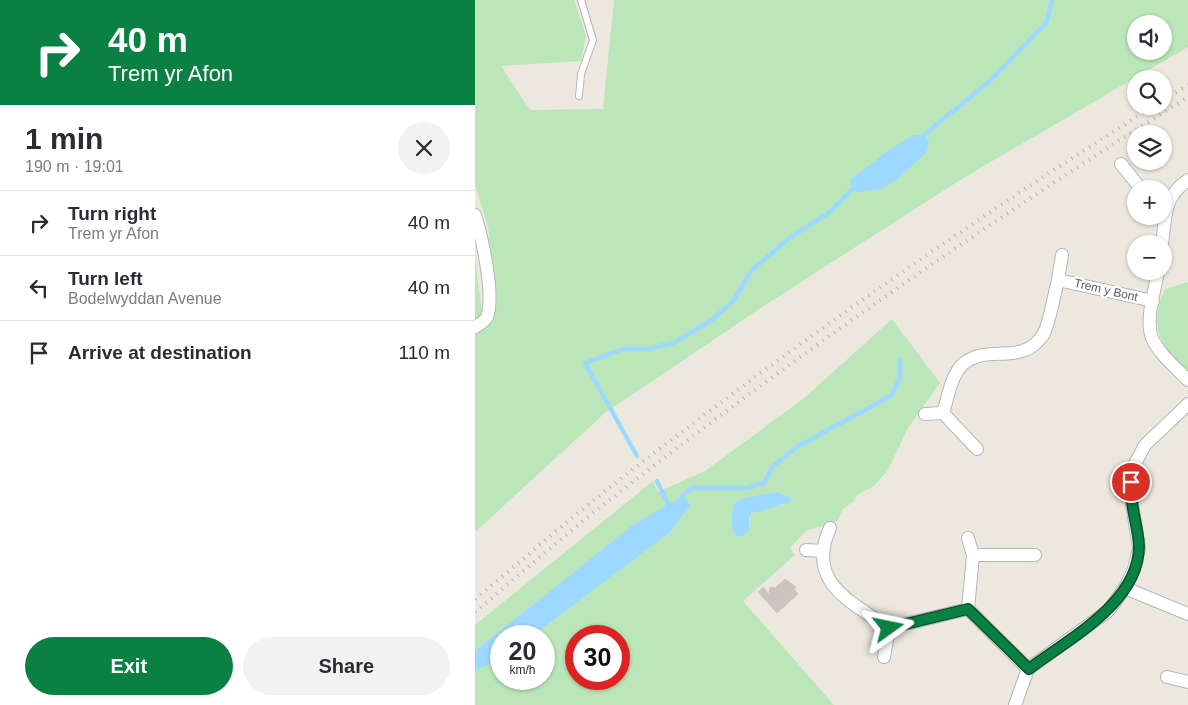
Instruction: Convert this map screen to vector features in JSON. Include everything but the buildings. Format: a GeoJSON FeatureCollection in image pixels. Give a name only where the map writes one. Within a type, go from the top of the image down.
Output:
{"type":"FeatureCollection","features":[{"type":"Feature","properties":{"kind":"street"},"geometry":{"type":"LineString","coordinates":[[1121,164],[1134,180]]}},
{"type":"Feature","properties":{"kind":"street"},"geometry":{"type":"LineString","coordinates":[[1172,193],[1188,180]]}},
{"type":"Feature","properties":{"kind":"street"},"geometry":{"type":"LineString","coordinates":[[475,215],[484,253],[488,304],[487,316],[482,323],[475,327]]}},
{"type":"Feature","properties":{"kind":"street","name":"Trem y Bont"},"geometry":{"type":"LineString","coordinates":[[943,413],[957,374],[963,364],[975,357],[986,354],[1019,353],[1032,346],[1043,334],[1058,280],[1062,255]]}},
{"type":"Feature","properties":{"kind":"street","name":"Trem y Bont"},"geometry":{"type":"LineString","coordinates":[[1058,280],[1153,301]]}},
{"type":"Feature","properties":{"kind":"street","name":"Trem y Bont"},"geometry":{"type":"LineString","coordinates":[[1156,280],[1150,329],[1153,339],[1159,349],[1188,380]]}},
{"type":"Feature","properties":{"kind":"street"},"geometry":{"type":"LineString","coordinates":[[1015,705],[1020,685],[1029,669],[1108,611],[1125,588],[1134,569],[1139,548],[1130,491],[1136,462],[1145,445],[1188,404]]}},
{"type":"Feature","properties":{"kind":"street"},"geometry":{"type":"LineString","coordinates":[[925,414],[943,413],[977,449]]}},
{"type":"Feature","properties":{"kind":"street"},"geometry":{"type":"LineString","coordinates":[[830,528],[823,543],[823,551],[831,584],[839,595],[889,628],[968,609]]}},
{"type":"Feature","properties":{"kind":"street"},"geometry":{"type":"LineString","coordinates":[[968,538],[973,555],[968,609]]}},
{"type":"Feature","properties":{"kind":"street"},"geometry":{"type":"LineString","coordinates":[[805,550],[823,551]]}},
{"type":"Feature","properties":{"kind":"street"},"geometry":{"type":"LineString","coordinates":[[973,555],[1035,555]]}},
{"type":"Feature","properties":{"kind":"street"},"geometry":{"type":"LineString","coordinates":[[1125,588],[1188,614]]}},
{"type":"Feature","properties":{"kind":"street"},"geometry":{"type":"LineString","coordinates":[[968,609],[1029,669]]}},
{"type":"Feature","properties":{"kind":"street"},"geometry":{"type":"LineString","coordinates":[[884,657],[889,628]]}},
{"type":"Feature","properties":{"kind":"street"},"geometry":{"type":"LineString","coordinates":[[1167,677],[1188,682]]}},
{"type":"Feature","properties":{"kind":"lane"},"geometry":{"type":"LineString","coordinates":[[579,96],[581,74],[593,40],[581,0]]}},
{"type":"Feature","properties":{"kind":"green space"},"geometry":{"type":"Polygon","coordinates":[[[475,0],[574,0],[586,36],[581,61],[501,66],[530,110],[603,109],[614,0],[1188,0],[1188,47],[1172,56],[1172,15],[1127,15],[1127,60],[1166,60],[1149,70],[1127,70],[1127,83],[965,177],[765,305],[606,412],[475,532],[475,333],[489,324],[494,316],[497,299],[488,227],[475,185],[475,0]]]}},
{"type":"Feature","properties":{"kind":"green space"},"geometry":{"type":"Polygon","coordinates":[[[475,258],[482,312],[475,323],[475,258]]]}},
{"type":"Feature","properties":{"kind":"green space"},"geometry":{"type":"Polygon","coordinates":[[[1188,282],[1188,371],[1164,344],[1157,325],[1157,315],[1165,289],[1188,282]]]}},
{"type":"Feature","properties":{"kind":"green space"},"geometry":{"type":"Polygon","coordinates":[[[892,319],[940,383],[908,428],[888,470],[874,486],[857,495],[854,501],[843,509],[837,521],[806,531],[790,548],[795,555],[743,601],[834,705],[475,705],[475,625],[653,481],[658,492],[705,471],[803,399],[892,319]],[[776,492],[734,504],[733,532],[749,531],[750,518],[755,512],[765,508],[785,505],[776,492]]]}},
{"type":"Feature","properties":{"kind":"water"},"geometry":{"type":"Polygon","coordinates":[[[914,135],[924,135],[929,141],[926,153],[896,180],[881,189],[857,192],[852,189],[850,180],[889,150],[914,135]]]}},
{"type":"Feature","properties":{"kind":"water"},"geometry":{"type":"Polygon","coordinates":[[[776,492],[790,497],[791,502],[753,513],[749,518],[749,531],[741,536],[736,536],[732,525],[734,504],[740,499],[776,492]]]}},
{"type":"Feature","properties":{"kind":"water"},"geometry":{"type":"Polygon","coordinates":[[[682,496],[691,505],[670,532],[547,625],[508,625],[633,525],[682,496]]]}},
{"type":"Feature","properties":{"kind":"water"},"geometry":{"type":"Polygon","coordinates":[[[490,639],[490,664],[475,670],[475,651],[490,639]]]}},
{"type":"Feature","properties":{"kind":"waterway"},"geometry":{"type":"LineString","coordinates":[[924,135],[991,80],[1047,22],[1052,0]]}},
{"type":"Feature","properties":{"kind":"waterway"},"geometry":{"type":"LineString","coordinates":[[637,456],[585,363],[623,349],[647,349],[673,343],[712,320],[734,300],[751,271],[789,238],[827,214],[852,189]]}},
{"type":"Feature","properties":{"kind":"waterway"},"geometry":{"type":"LineString","coordinates":[[682,496],[692,488],[747,488],[765,482],[772,467],[797,447],[892,395],[900,377],[900,359]]}},
{"type":"Feature","properties":{"kind":"waterway"},"geometry":{"type":"LineString","coordinates":[[657,481],[668,504]]}},
{"type":"Feature","properties":{"kind":"railway"},"geometry":{"type":"LineString","coordinates":[[1172,95],[1188,85]]}},
{"type":"Feature","properties":{"kind":"railway"},"geometry":{"type":"LineString","coordinates":[[475,612],[606,503],[762,385],[972,237],[1188,97]]}},
{"type":"Feature","properties":{"kind":"railway"},"geometry":{"type":"LineString","coordinates":[[475,599],[618,481],[748,382],[948,240],[1140,115]]}},
{"type":"Feature","properties":{"kind":"route"},"geometry":{"type":"LineString","coordinates":[[889,628],[968,609],[1029,669],[1108,611],[1125,588],[1134,569],[1139,548],[1137,525],[1130,491],[1131,482]]}}]}
